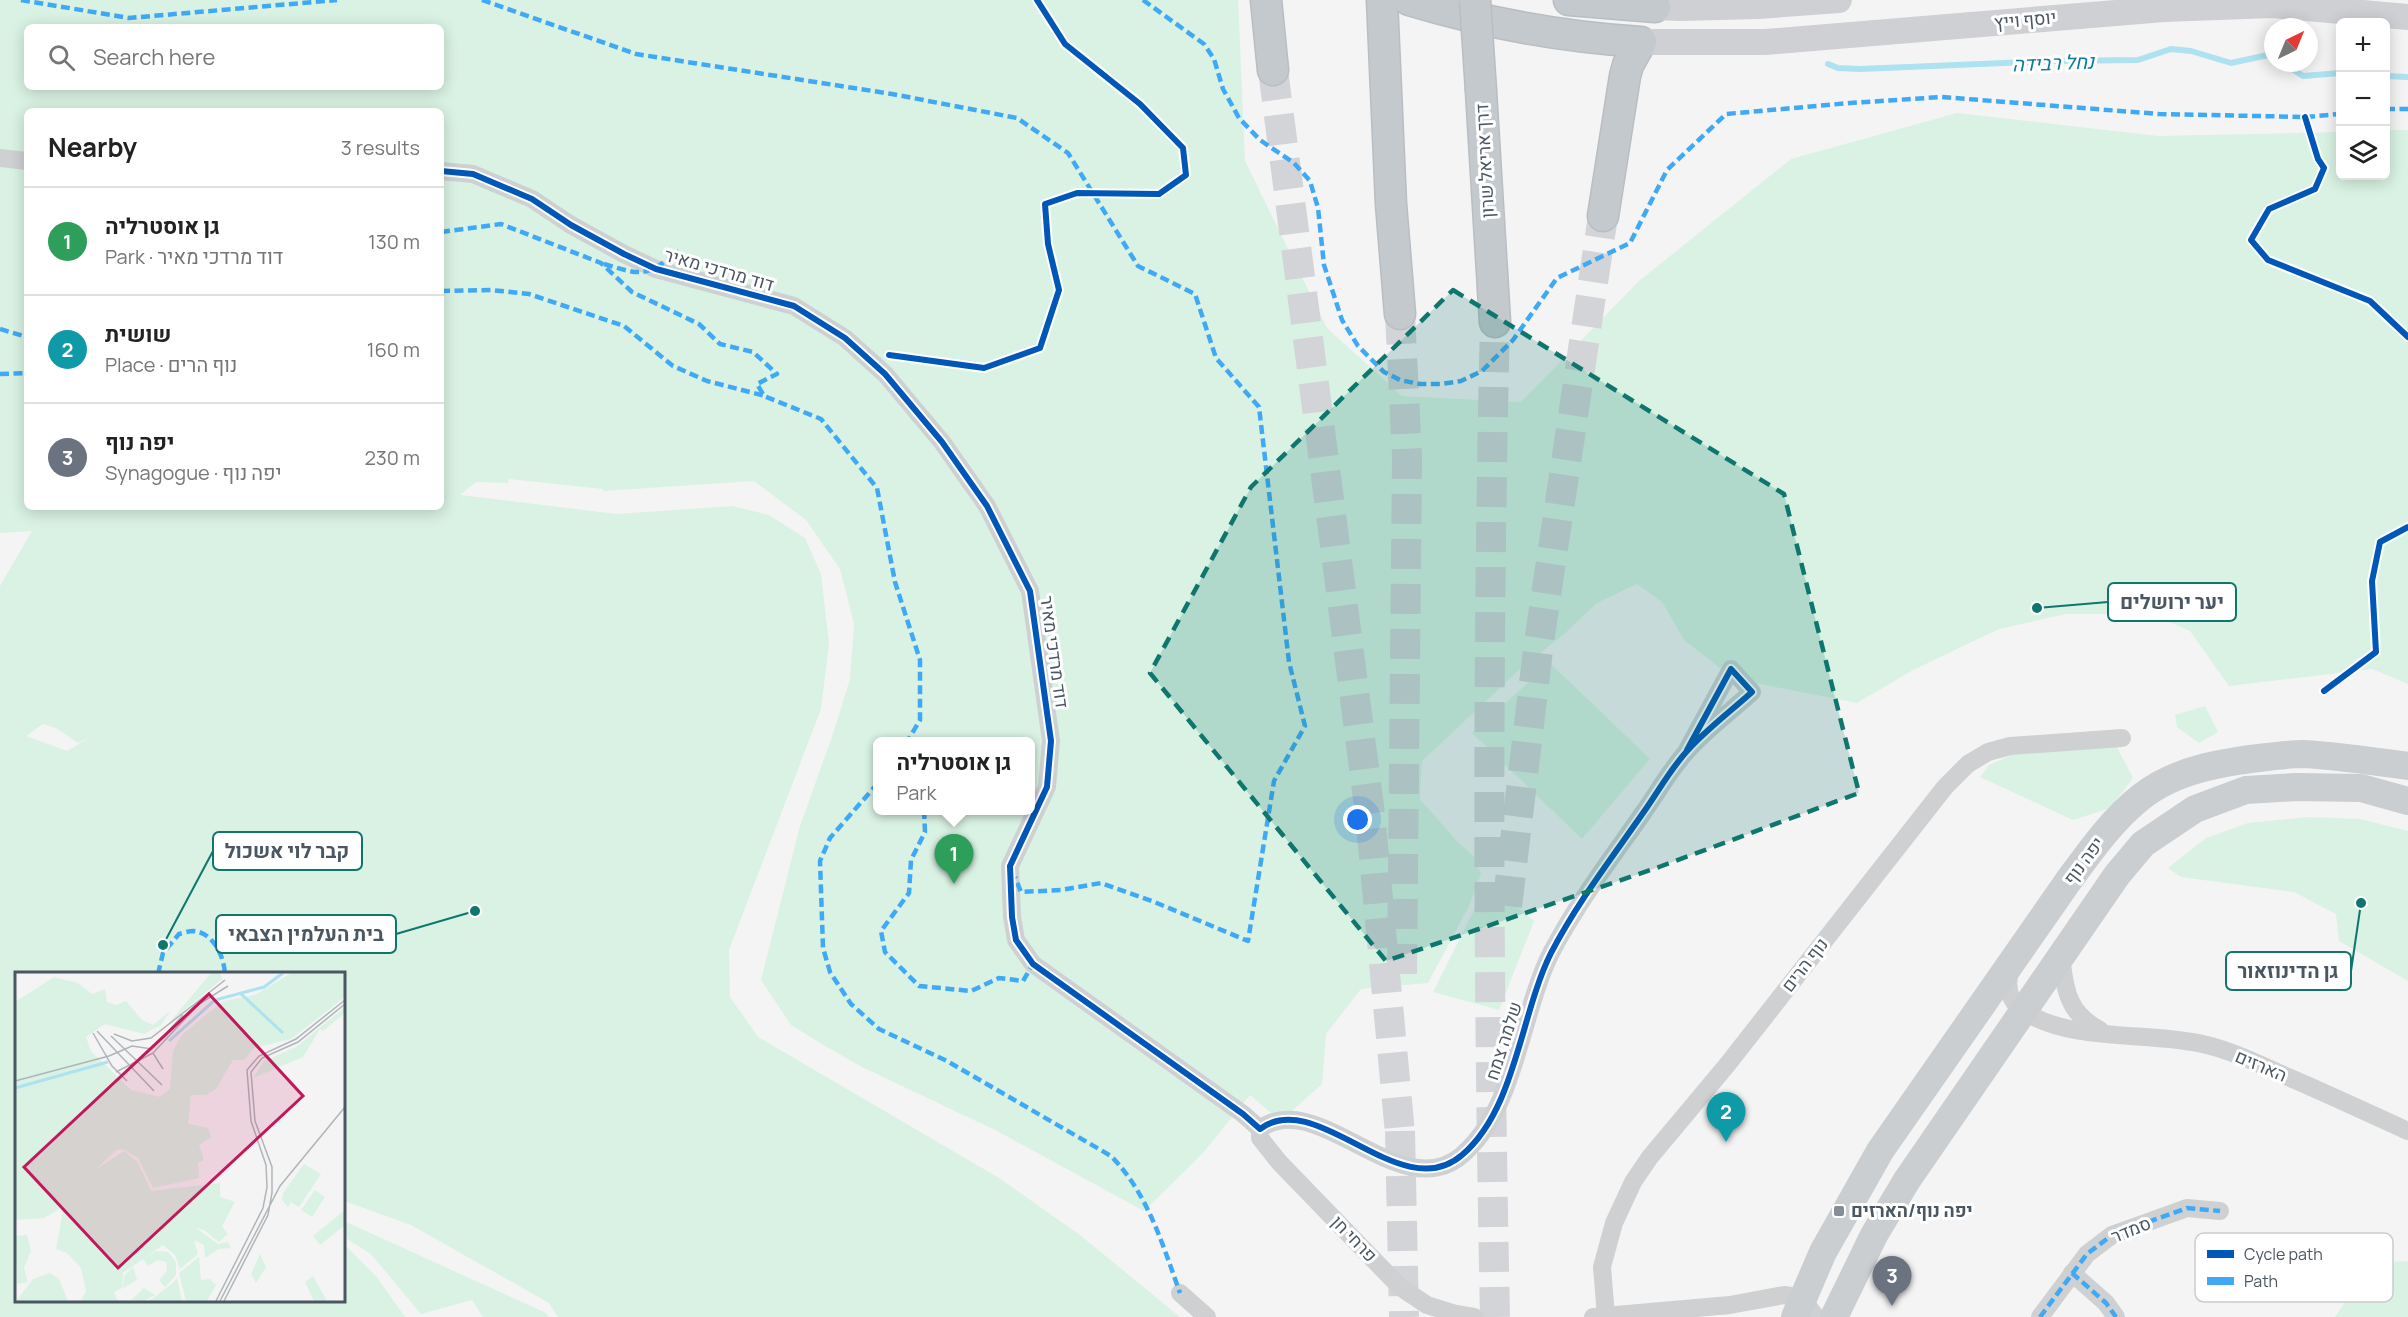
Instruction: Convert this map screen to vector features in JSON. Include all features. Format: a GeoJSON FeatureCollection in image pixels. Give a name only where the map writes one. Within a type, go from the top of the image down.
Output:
{"type":"FeatureCollection","features":[{"type":"Feature","properties":{"kind":"highway"},"geometry":{"type":"LineString","coordinates":[[1266,0],[1274,70]]}},
{"type":"Feature","properties":{"kind":"highway"},"geometry":{"type":"LineString","coordinates":[[1382,0],[1391,204],[1400,314]]}},
{"type":"Feature","properties":{"kind":"highway"},"geometry":{"type":"LineString","coordinates":[[1409,0],[1512,27],[1595,39],[1641,42],[1628,64],[1625,76],[1603,216]]}},
{"type":"Feature","properties":{"kind":"highway","name":"דרך אריאל שרון"},"geometry":{"type":"LineString","coordinates":[[1475,0],[1495,322]]}},
{"type":"Feature","properties":{"kind":"highway"},"geometry":{"type":"LineString","coordinates":[[1569,0],[1651,4]]}},
{"type":"Feature","properties":{"kind":"main road"},"geometry":{"type":"LineString","coordinates":[[1651,4],[1759,6],[1839,0]]}},
{"type":"Feature","properties":{"kind":"main road","name":"יוסף וייץ"},"geometry":{"type":"LineString","coordinates":[[1641,42],[1765,42],[2164,9],[2229,6],[2272,5],[2408,17]]}},
{"type":"Feature","properties":{"kind":"main road","name":"יפה נוף"},"geometry":{"type":"LineString","coordinates":[[1804,1311],[1823,1252],[1880,1152],[2069,880],[2102,836],[2143,795],[2161,784],[2207,766],[2301,754],[2408,766]]}},
{"type":"Feature","properties":{"kind":"main road","name":"יפה נוף"},"geometry":{"type":"LineString","coordinates":[[1834,1317],[1874,1235],[1907,1180],[2117,875],[2143,844],[2195,809],[2246,790],[2361,788],[2408,801]]}},
{"type":"Feature","properties":{"kind":"street"},"geometry":{"type":"LineString","coordinates":[[0,158],[24,161]]}},
{"type":"Feature","properties":{"kind":"street","name":"דוד מרדכי מאיר"},"geometry":{"type":"LineString","coordinates":[[444,171],[473,174],[532,199],[571,225],[656,269],[794,306],[845,339],[892,383],[942,442],[987,506],[1030,591],[1051,741],[1047,787],[1035,813]]}},
{"type":"Feature","properties":{"kind":"street","name":"נוף הרים"},"geometry":{"type":"LineString","coordinates":[[1600,1316],[1602,1267],[1614,1223],[1633,1182],[1650,1157],[1727,1065],[1945,787],[1968,764],[1988,752],[2010,746],[2122,738]]}},
{"type":"Feature","properties":{"kind":"street","name":"שלמה צמח"},"geometry":{"type":"LineString","coordinates":[[1260,1129],[1275,1120],[1297,1120],[1351,1141],[1395,1164],[1440,1167],[1460,1158],[1480,1136],[1511,1075],[1534,999],[1550,956],[1576,910],[1687,750]]}},
{"type":"Feature","properties":{"kind":"street","name":"דוד מרדכי מאיר"},"geometry":{"type":"LineString","coordinates":[[1034,815],[1010,866],[1012,917],[1016,940],[1033,964],[1260,1129]]}},
{"type":"Feature","properties":{"kind":"street","name":"הארזים"},"geometry":{"type":"LineString","coordinates":[[2061,957],[2064,978],[2073,1008],[2084,1020],[2105,1032]]}},
{"type":"Feature","properties":{"kind":"street"},"geometry":{"type":"LineString","coordinates":[[2012,964],[2008,977],[2008,988],[2011,999],[2024,1011]]}},
{"type":"Feature","properties":{"kind":"street","name":"הארזים"},"geometry":{"type":"LineString","coordinates":[[2024,1011],[2055,1025],[2082,1031],[2188,1041],[2208,1046],[2257,1063],[2408,1131]]}},
{"type":"Feature","properties":{"kind":"street","name":"פרחי חן"},"geometry":{"type":"LineString","coordinates":[[1260,1129],[1260,1138],[1279,1161],[1400,1287],[1427,1305],[1474,1317]]}},
{"type":"Feature","properties":{"kind":"street","name":"סמדר"},"geometry":{"type":"LineString","coordinates":[[2040,1317],[2087,1254],[2112,1235],[2187,1208],[2220,1211]]}},
{"type":"Feature","properties":{"kind":"street"},"geometry":{"type":"LineString","coordinates":[[2072,1274],[2099,1297],[2116,1317]]}},
{"type":"Feature","properties":{"kind":"street"},"geometry":{"type":"LineString","coordinates":[[1180,1293],[1207,1317]]}},
{"type":"Feature","properties":{"kind":"street"},"geometry":{"type":"LineString","coordinates":[[1600,1316],[1730,1305],[1784,1295],[1804,1311]]}},
{"type":"Feature","properties":{"kind":"highlighted area"},"geometry":{"type":"Polygon","coordinates":[[[1453,290],[1784,494],[1859,793],[1659,867],[1386,961],[1150,673],[1251,487],[1453,290]]]}},
{"type":"Feature","properties":{"kind":"green space"},"geometry":{"type":"Polygon","coordinates":[[[0,0],[1238,0],[1245,161],[1327,328],[1402,396],[1521,402],[1639,281],[1791,159],[1957,113],[2158,136],[2336,132],[2336,180],[2390,180],[2390,130],[2408,130],[2408,684],[2372,669],[2229,686],[2190,631],[2151,614],[2066,614],[1999,629],[1913,670],[1857,703],[1734,679],[1684,640],[1662,602],[1637,584],[1597,603],[1563,635],[1519,670],[1422,761],[1420,799],[1475,858],[1481,874],[1468,908],[1428,983],[1361,989],[1326,1034],[1322,1084],[1281,1121],[1250,1095],[1203,1153],[1144,1211],[997,1131],[862,1067],[825,1046],[791,1025],[761,980],[800,826],[850,679],[854,624],[840,569],[806,520],[754,481],[603,491],[603,489],[509,479],[508,483],[476,482],[460,495],[617,514],[732,506],[769,515],[805,538],[821,574],[829,643],[821,709],[729,950],[730,997],[758,1037],[999,1178],[1080,1235],[1180,1317],[558,1317],[549,1303],[411,1225],[345,1201],[345,972],[15,972],[15,1302],[345,1302],[345,1245],[376,1276],[405,1317],[0,1317],[0,586],[32,531],[0,533],[0,0]],[[43,724],[26,736],[67,751],[94,735],[78,743],[56,728],[43,724]]]}},
{"type":"Feature","properties":{"kind":"green space"},"geometry":{"type":"Polygon","coordinates":[[[1550,663],[1650,759],[1582,839],[1472,733],[1550,663]]]}},
{"type":"Feature","properties":{"kind":"green space"},"geometry":{"type":"Polygon","coordinates":[[[2205,706],[2218,732],[2199,743],[2177,727],[2175,715],[2205,706]]]}},
{"type":"Feature","properties":{"kind":"green space"},"geometry":{"type":"Polygon","coordinates":[[[2116,745],[2133,778],[2110,808],[2073,820],[1980,777],[1989,765],[2011,755],[2116,745]]]}},
{"type":"Feature","properties":{"kind":"green space"},"geometry":{"type":"Polygon","coordinates":[[[2309,817],[2360,819],[2408,831],[2408,981],[2339,941],[2336,914],[2294,892],[2181,877],[2168,868],[2206,838],[2248,823],[2309,817]]]}},
{"type":"Feature","properties":{"kind":"green space"},"geometry":{"type":"Polygon","coordinates":[[[1488,882],[1534,921],[1499,1010],[1433,992],[1488,882]]]}},
{"type":"Feature","properties":{"kind":"green space"},"geometry":{"type":"Polygon","coordinates":[[[345,1221],[546,1313],[549,1317],[483,1317],[472,1300],[421,1314],[371,1254],[345,1238],[345,1221]]]}},
{"type":"Feature","properties":{"kind":"green space"},"geometry":{"type":"Polygon","coordinates":[[[2408,1261],[2408,1317],[2335,1317],[2345,1302],[2393,1302],[2393,1262],[2408,1261]]]}},
{"type":"Feature","properties":{"kind":"waterway","name":"נחל רבידה"},"geometry":{"type":"LineString","coordinates":[[1828,64],[1838,68],[1860,69],[2138,60],[2171,49],[2191,51],[2231,63],[2264,56]]}},
{"type":"Feature","properties":{"kind":"waterway","name":"נחל רבידה"},"geometry":{"type":"LineString","coordinates":[[2297,72],[2303,76],[2336,73]]}},
{"type":"Feature","properties":{"kind":"waterway","name":"נחל רבידה"},"geometry":{"type":"LineString","coordinates":[[2390,76],[2408,77]]}},
{"type":"Feature","properties":{"kind":"tunnel"},"geometry":{"type":"LineString","coordinates":[[1273,70],[1370,814],[1400,1133]]}},
{"type":"Feature","properties":{"kind":"tunnel"},"geometry":{"type":"LineString","coordinates":[[1507,906],[1539,642],[1603,216]]}},
{"type":"Feature","properties":{"kind":"tunnel"},"geometry":{"type":"LineString","coordinates":[[1400,314],[1407,457],[1402,975]]}},
{"type":"Feature","properties":{"kind":"tunnel"},"geometry":{"type":"LineString","coordinates":[[1495,322],[1489,820],[1495,1317]]}},
{"type":"Feature","properties":{"kind":"tunnel"},"geometry":{"type":"LineString","coordinates":[[1400,1131],[1404,1317]]}},
{"type":"Feature","properties":{"kind":"marked path"},"geometry":{"type":"LineString","coordinates":[[21,0],[129,18],[337,0]]}},
{"type":"Feature","properties":{"kind":"marked path"},"geometry":{"type":"LineString","coordinates":[[482,0],[636,54],[892,94],[1017,118],[1068,153],[1138,266],[1195,294],[1216,358],[1259,407],[1289,662],[1305,726],[1274,781],[1248,941],[1152,901],[1101,883],[1061,890],[1021,892],[1015,877]]}},
{"type":"Feature","properties":{"kind":"marked path"},"geometry":{"type":"LineString","coordinates":[[1143,0],[1204,44],[1214,59],[1223,89],[1239,118],[1260,140],[1294,163],[1310,181],[1318,208],[1324,265],[1342,320],[1358,346],[1384,372],[1400,380],[1420,384],[1461,381],[1482,371],[1513,340],[1557,278],[1630,243],[1667,170],[1726,114],[1942,97],[2159,114],[2305,117],[2336,114]]}},
{"type":"Feature","properties":{"kind":"marked path"},"geometry":{"type":"LineString","coordinates":[[2390,109],[2408,109]]}},
{"type":"Feature","properties":{"kind":"marked path"},"geometry":{"type":"LineString","coordinates":[[444,232],[501,224],[601,263],[632,292],[699,324],[720,344],[753,352],[777,374],[757,384],[764,396],[821,419],[877,488],[895,582],[920,660],[920,720],[910,737]]}},
{"type":"Feature","properties":{"kind":"marked path"},"geometry":{"type":"LineString","coordinates":[[604,264],[628,271],[644,272],[659,266],[679,251]]}},
{"type":"Feature","properties":{"kind":"marked path"},"geometry":{"type":"LineString","coordinates":[[444,291],[491,290],[529,294],[624,326],[673,366],[707,381],[765,396]]}},
{"type":"Feature","properties":{"kind":"marked path"},"geometry":{"type":"LineString","coordinates":[[0,329],[24,336]]}},
{"type":"Feature","properties":{"kind":"marked path"},"geometry":{"type":"LineString","coordinates":[[0,374],[24,373]]}},
{"type":"Feature","properties":{"kind":"marked path"},"geometry":{"type":"LineString","coordinates":[[873,789],[830,838],[820,861],[823,948],[830,972],[851,1004],[879,1029],[947,1061],[1111,1156],[1135,1186],[1153,1220],[1180,1293]]}},
{"type":"Feature","properties":{"kind":"marked path"},"geometry":{"type":"LineString","coordinates":[[924,815],[925,832],[911,860],[909,893],[881,931],[885,952],[919,986],[971,991],[999,978],[1023,981],[1033,964]]}},
{"type":"Feature","properties":{"kind":"marked path"},"geometry":{"type":"LineString","coordinates":[[158,972],[163,953],[179,934],[193,931],[200,932],[212,940],[220,953],[225,972]]}},
{"type":"Feature","properties":{"kind":"marked path"},"geometry":{"type":"LineString","coordinates":[[2040,1317],[2087,1254],[2112,1235],[2187,1208],[2220,1211]]}},
{"type":"Feature","properties":{"kind":"marked path"},"geometry":{"type":"LineString","coordinates":[[2072,1273],[2106,1303],[2116,1317]]}},
{"type":"Feature","properties":{"kind":"cycle path"},"geometry":{"type":"LineString","coordinates":[[889,355],[984,368],[1040,348],[1059,290],[1048,244],[1045,204],[1077,193],[1159,194],[1186,175],[1183,148],[1140,104],[1065,44],[1037,0]]}},
{"type":"Feature","properties":{"kind":"cycle path"},"geometry":{"type":"LineString","coordinates":[[2305,117],[2318,159],[2324,168],[2315,189],[2269,209],[2251,240],[2268,260],[2370,301],[2408,337]]}},
{"type":"Feature","properties":{"kind":"cycle path"},"geometry":{"type":"LineString","coordinates":[[444,171],[473,174],[532,199],[571,225],[656,269],[794,306],[845,338],[885,374],[942,442],[987,506],[1030,591],[1051,741],[1047,787],[1035,813]]}},
{"type":"Feature","properties":{"kind":"cycle path"},"geometry":{"type":"LineString","coordinates":[[2324,691],[2376,652],[2372,581],[2380,542],[2408,527]]}},
{"type":"Feature","properties":{"kind":"cycle path"},"geometry":{"type":"LineString","coordinates":[[1034,815],[1010,866],[1012,917],[1016,940],[1033,964],[1243,1114],[1260,1129],[1283,1120],[1307,1122],[1333,1132],[1386,1159],[1413,1167],[1438,1167],[1462,1155],[1480,1136],[1494,1113],[1506,1087],[1540,978],[1572,916],[1682,757],[1703,735],[1752,692],[1731,669],[1687,750]]}},
{"type":"Feature","properties":{"kind":"place","name":"יער ירושלים"},"geometry":{"type":"Point","coordinates":[2037,608]}},
{"type":"Feature","properties":{"kind":"place","name":"גן אוסטרליה"},"geometry":{"type":"Point","coordinates":[954,884]}},
{"type":"Feature","properties":{"kind":"place","name":"גן הדינוזאור"},"geometry":{"type":"Point","coordinates":[2361,903]}},
{"type":"Feature","properties":{"kind":"place","name":"בית העלמין הצבאי"},"geometry":{"type":"Point","coordinates":[475,911]}},
{"type":"Feature","properties":{"kind":"place","name":"קבר לוי אשכול"},"geometry":{"type":"Point","coordinates":[163,945]}},
{"type":"Feature","properties":{"kind":"place","name":"שושית"},"geometry":{"type":"Point","coordinates":[1726,1142]}},
{"type":"Feature","properties":{"kind":"place","name":"יפה נוף/הארזים"},"geometry":{"type":"Point","coordinates":[1839,1211]}},
{"type":"Feature","properties":{"kind":"place","name":"יפה נוף"},"geometry":{"type":"Point","coordinates":[1892,1306]}}]}
